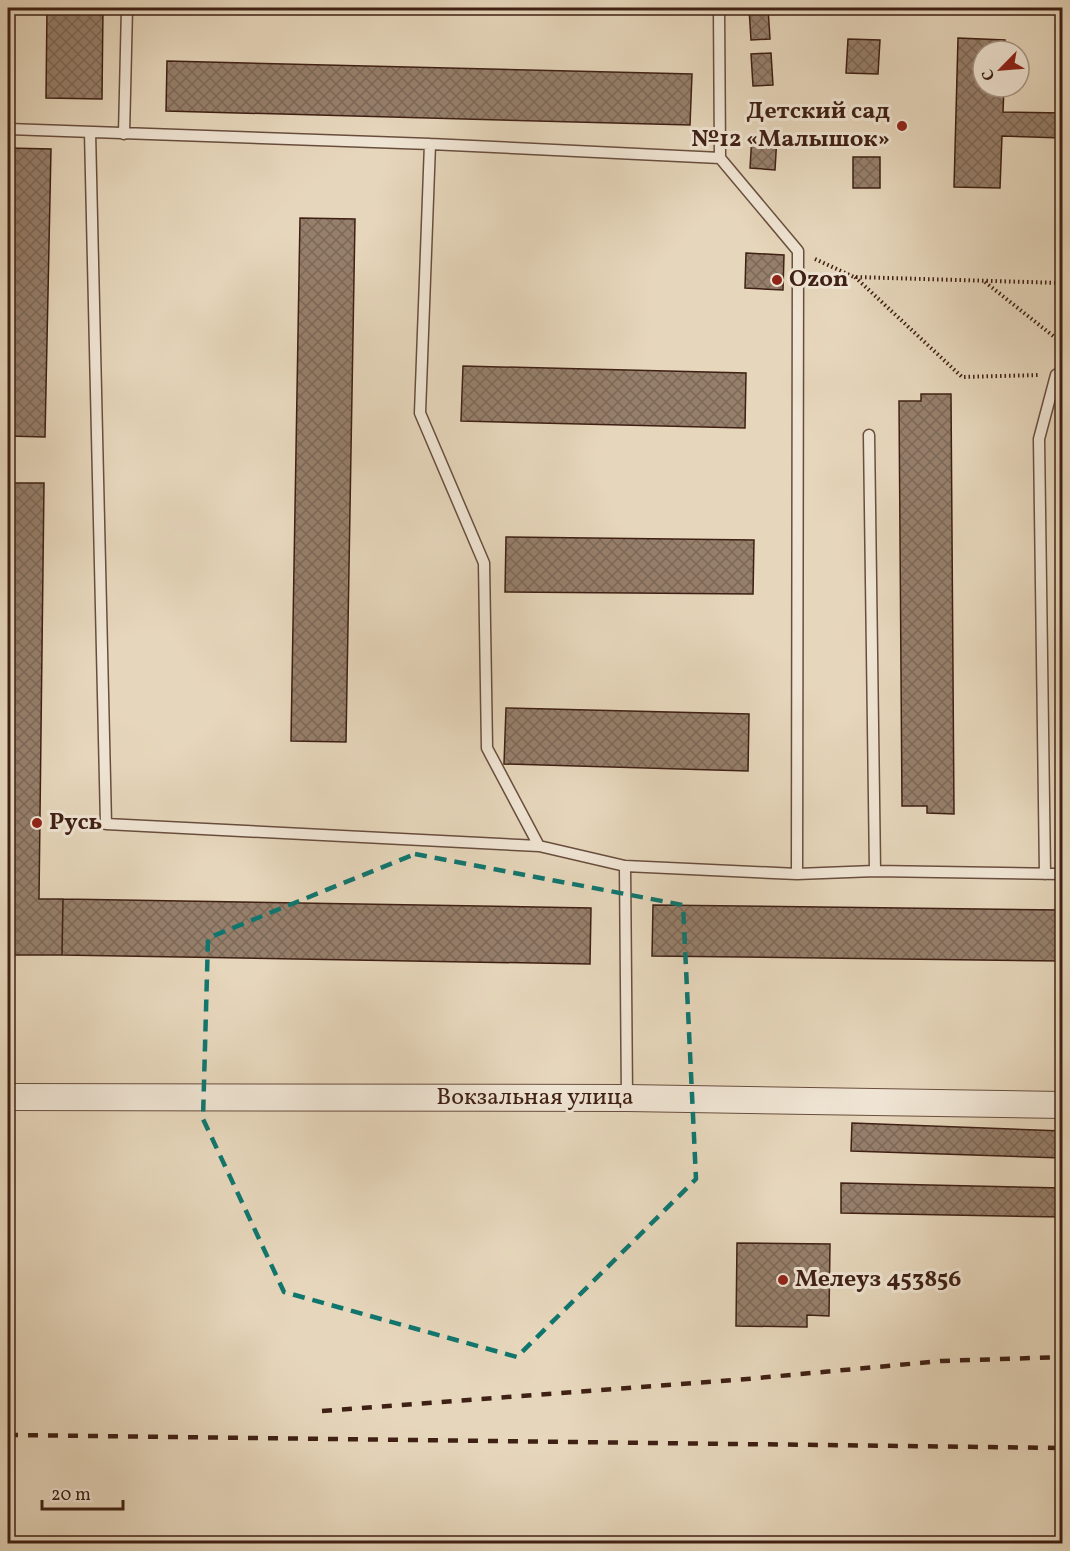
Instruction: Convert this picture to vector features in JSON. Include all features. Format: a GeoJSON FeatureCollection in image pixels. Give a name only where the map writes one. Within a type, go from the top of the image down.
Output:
{"type":"FeatureCollection","features":[{"type":"Feature","properties":{"kind":"street","name":"Вокзальная улица"},"geometry":{"type":"LineString","coordinates":[[8,1097],[627,1098],[1062,1105]]}},
{"type":"Feature","properties":{"kind":"lane"},"geometry":{"type":"LineString","coordinates":[[124,134],[127,8]]}},
{"type":"Feature","properties":{"kind":"lane"},"geometry":{"type":"LineString","coordinates":[[719,8],[720,158],[798,250],[797,874]]}},
{"type":"Feature","properties":{"kind":"lane"},"geometry":{"type":"LineString","coordinates":[[8,129],[430,144],[720,158]]}},
{"type":"Feature","properties":{"kind":"lane"},"geometry":{"type":"LineString","coordinates":[[90,132],[106,824],[539,846],[625,866],[797,874],[875,871],[1062,874]]}},
{"type":"Feature","properties":{"kind":"lane"},"geometry":{"type":"LineString","coordinates":[[430,144],[420,413],[484,563],[487,748],[539,846]]}},
{"type":"Feature","properties":{"kind":"lane"},"geometry":{"type":"LineString","coordinates":[[1045,874],[1039,439],[1059,373]]}},
{"type":"Feature","properties":{"kind":"lane"},"geometry":{"type":"LineString","coordinates":[[869,435],[875,871]]}},
{"type":"Feature","properties":{"kind":"lane"},"geometry":{"type":"LineString","coordinates":[[625,866],[627,1098]]}},
{"type":"Feature","properties":{"kind":"path"},"geometry":{"type":"LineString","coordinates":[[798,250],[854,277],[962,378],[1059,373]]}},
{"type":"Feature","properties":{"kind":"path"},"geometry":{"type":"LineString","coordinates":[[854,277],[1062,284]]}},
{"type":"Feature","properties":{"kind":"path"},"geometry":{"type":"LineString","coordinates":[[985,282],[1062,343]]}},
{"type":"Feature","properties":{"kind":"highlighted area"},"geometry":{"type":"Polygon","coordinates":[[[415,854],[683,905],[696,1179],[517,1357],[284,1292],[203,1119],[208,938],[415,854]]]}},
{"type":"Feature","properties":{"kind":"building"},"geometry":{"type":"Polygon","coordinates":[[[47,8],[103,8],[102,99],[46,98],[47,8]]]}},
{"type":"Feature","properties":{"kind":"building"},"geometry":{"type":"Polygon","coordinates":[[[749,8],[768,8],[770,39],[751,40],[749,8]]]}},
{"type":"Feature","properties":{"kind":"building"},"geometry":{"type":"Polygon","coordinates":[[[958,38],[982,39],[971,39],[971,99],[1004,99],[1003,112],[1062,113],[1062,138],[1002,136],[1000,188],[954,187],[958,38]]]}},
{"type":"Feature","properties":{"kind":"building"},"geometry":{"type":"Polygon","coordinates":[[[848,39],[880,40],[878,74],[846,73],[848,39]]]}},
{"type":"Feature","properties":{"kind":"building"},"geometry":{"type":"Polygon","coordinates":[[[771,53],[773,85],[753,86],[751,54],[771,53]]]}},
{"type":"Feature","properties":{"kind":"building"},"geometry":{"type":"Polygon","coordinates":[[[167,61],[692,74],[690,125],[166,111],[167,61]]]}},
{"type":"Feature","properties":{"kind":"building"},"geometry":{"type":"Polygon","coordinates":[[[752,135],[777,136],[775,170],[750,168],[752,135]]]}},
{"type":"Feature","properties":{"kind":"building"},"geometry":{"type":"Polygon","coordinates":[[[8,148],[51,149],[45,437],[8,436],[8,148]]]}},
{"type":"Feature","properties":{"kind":"building"},"geometry":{"type":"Polygon","coordinates":[[[853,157],[880,157],[880,188],[853,188],[853,157]]]}},
{"type":"Feature","properties":{"kind":"building"},"geometry":{"type":"Polygon","coordinates":[[[300,218],[355,219],[346,742],[291,741],[300,218]]]}},
{"type":"Feature","properties":{"kind":"building"},"geometry":{"type":"Polygon","coordinates":[[[746,253],[784,255],[783,290],[745,288],[746,253]]]}},
{"type":"Feature","properties":{"kind":"building"},"geometry":{"type":"Polygon","coordinates":[[[463,366],[746,373],[745,428],[461,421],[463,366]]]}},
{"type":"Feature","properties":{"kind":"building"},"geometry":{"type":"Polygon","coordinates":[[[921,394],[951,394],[954,814],[927,813],[927,806],[902,806],[899,401],[921,401],[921,394]]]}},
{"type":"Feature","properties":{"kind":"building"},"geometry":{"type":"Polygon","coordinates":[[[8,483],[44,483],[39,899],[63,899],[62,955],[8,955],[8,483]]]}},
{"type":"Feature","properties":{"kind":"building"},"geometry":{"type":"Polygon","coordinates":[[[506,537],[754,540],[753,594],[505,592],[506,537]]]}},
{"type":"Feature","properties":{"kind":"building"},"geometry":{"type":"Polygon","coordinates":[[[506,708],[749,714],[748,771],[504,764],[506,708]]]}},
{"type":"Feature","properties":{"kind":"building"},"geometry":{"type":"Polygon","coordinates":[[[63,899],[591,908],[590,964],[62,955],[63,899]]]}},
{"type":"Feature","properties":{"kind":"building"},"geometry":{"type":"Polygon","coordinates":[[[653,905],[1062,910],[1062,961],[652,956],[653,905]]]}},
{"type":"Feature","properties":{"kind":"building"},"geometry":{"type":"Polygon","coordinates":[[[852,1123],[1062,1131],[1062,1158],[851,1151],[852,1123]]]}},
{"type":"Feature","properties":{"kind":"building"},"geometry":{"type":"Polygon","coordinates":[[[841,1183],[1062,1188],[1062,1217],[841,1213],[841,1183]]]}},
{"type":"Feature","properties":{"kind":"building","name":"Мелеуз 453856"},"geometry":{"type":"Polygon","coordinates":[[[737,1243],[830,1244],[829,1316],[807,1315],[807,1327],[736,1326],[737,1243]]]}},
{"type":"Feature","properties":{"kind":"railway"},"geometry":{"type":"LineString","coordinates":[[322,1411],[747,1379],[941,1361],[1062,1357]]}},
{"type":"Feature","properties":{"kind":"railway"},"geometry":{"type":"LineString","coordinates":[[8,1435],[1062,1448]]}},
{"type":"Feature","properties":{"kind":"place","name":"Детский сад №12 «Малышок»"},"geometry":{"type":"Point","coordinates":[902,126]}},
{"type":"Feature","properties":{"kind":"place","name":"Ozon"},"geometry":{"type":"Point","coordinates":[777,280]}},
{"type":"Feature","properties":{"kind":"place","name":"Русь"},"geometry":{"type":"Point","coordinates":[37,823]}},
{"type":"Feature","properties":{"kind":"place","name":"Мелеуз 453856"},"geometry":{"type":"Point","coordinates":[783,1280]}}]}
